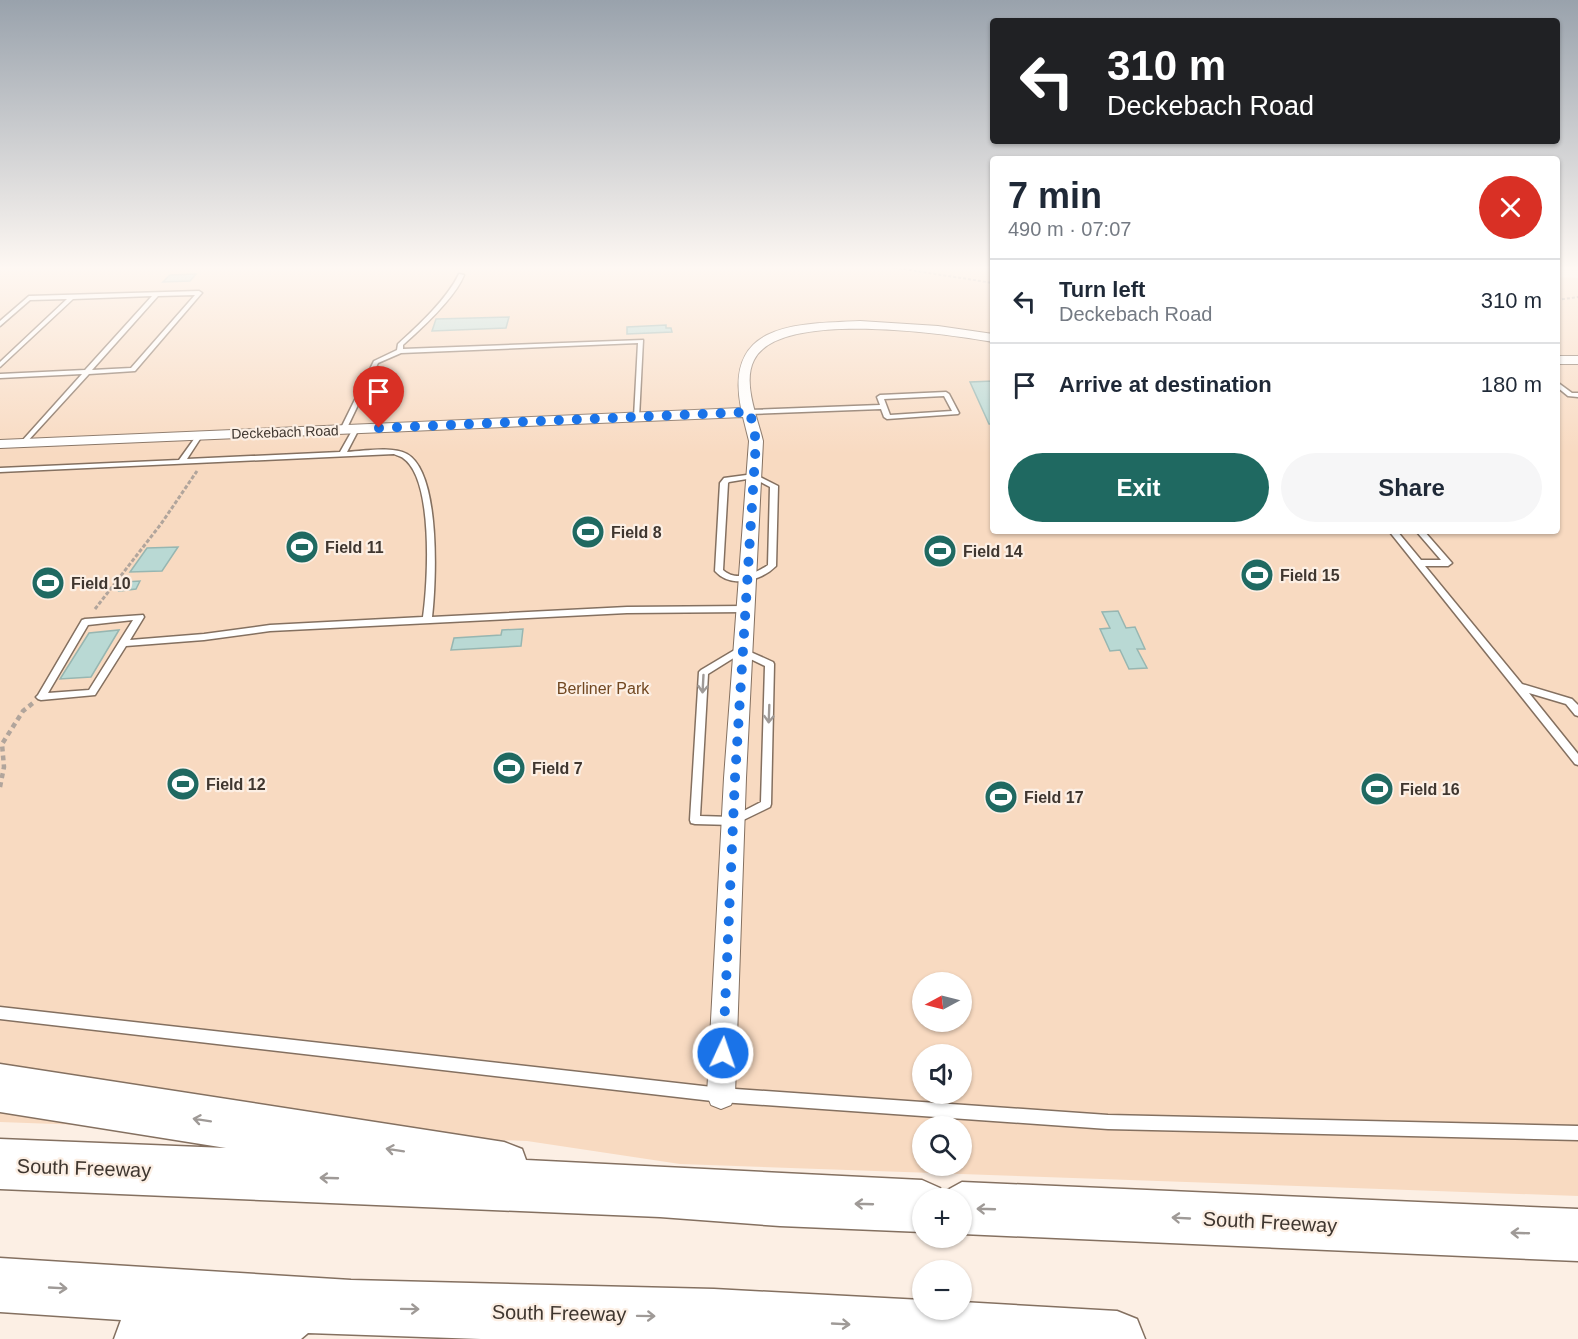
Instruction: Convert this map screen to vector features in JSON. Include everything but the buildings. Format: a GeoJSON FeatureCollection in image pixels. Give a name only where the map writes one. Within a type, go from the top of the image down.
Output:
{"type":"FeatureCollection","features":[{"type":"Feature","properties":{"kind":"highway"},"geometry":{"type":"LineString","coordinates":[[0,1088],[660,1191]]}},
{"type":"Feature","properties":{"kind":"highway","name":"South Freeway"},"geometry":{"type":"LineString","coordinates":[[0,1164],[660,1191],[780,1200],[912,1206]]}},
{"type":"Feature","properties":{"kind":"highway","name":"South Freeway"},"geometry":{"type":"LineString","coordinates":[[972,1208],[1578,1235]]}},
{"type":"Feature","properties":{"kind":"highway","name":"South Freeway"},"geometry":{"type":"LineString","coordinates":[[0,1285],[351,1308],[714,1317],[1118,1339]]}},
{"type":"Feature","properties":{"kind":"highway"},"geometry":{"type":"LineString","coordinates":[[142,1339],[351,1308]]}},
{"type":"Feature","properties":{"kind":"street"},"geometry":{"type":"LineString","coordinates":[[721,1095],[733,821],[756,441],[745,377],[748,358],[760,343],[776,335],[810,328]]}},
{"type":"Feature","properties":{"kind":"street"},"geometry":{"type":"LineString","coordinates":[[907,328],[990,338]]}},
{"type":"Feature","properties":{"kind":"street"},"geometry":{"type":"LineString","coordinates":[[1560,360],[1578,360]]}},
{"type":"Feature","properties":{"kind":"street","name":"Deckebach Road"},"geometry":{"type":"LineString","coordinates":[[0,444],[750,412]]}},
{"type":"Feature","properties":{"kind":"lane"},"geometry":{"type":"LineString","coordinates":[[0,365],[39,328]]}},
{"type":"Feature","properties":{"kind":"lane"},"geometry":{"type":"LineString","coordinates":[[23,443],[126,328]]}},
{"type":"Feature","properties":{"kind":"lane"},"geometry":{"type":"LineString","coordinates":[[0,376],[133,370],[169,328]]}},
{"type":"Feature","properties":{"kind":"lane"},"geometry":{"type":"LineString","coordinates":[[399,351],[400,345],[419,328]]}},
{"type":"Feature","properties":{"kind":"lane"},"geometry":{"type":"LineString","coordinates":[[343,454],[350,429],[376,362],[399,351],[641,341],[637,417]]}},
{"type":"Feature","properties":{"kind":"lane"},"geometry":{"type":"LineString","coordinates":[[1560,387],[1570,395],[1578,394]]}},
{"type":"Feature","properties":{"kind":"lane"},"geometry":{"type":"LineString","coordinates":[[946,394],[956,413],[886,417],[884,407],[880,397],[946,394]]}},
{"type":"Feature","properties":{"kind":"lane"},"geometry":{"type":"LineString","coordinates":[[750,412],[884,407]]}},
{"type":"Feature","properties":{"kind":"lane"},"geometry":{"type":"LineString","coordinates":[[182,461],[199,436]]}},
{"type":"Feature","properties":{"kind":"lane"},"geometry":{"type":"LineString","coordinates":[[0,470],[395,452],[407,457],[415,468],[425,494],[432,549],[428,620]]}},
{"type":"Feature","properties":{"kind":"lane"},"geometry":{"type":"LineString","coordinates":[[748,580],[724,575],[719,571],[723,494],[725,480],[754,476]]}},
{"type":"Feature","properties":{"kind":"lane"},"geometry":{"type":"LineString","coordinates":[[1396,534],[1578,761]]}},
{"type":"Feature","properties":{"kind":"lane"},"geometry":{"type":"LineString","coordinates":[[1419,563],[1448,563],[1423,534]]}},
{"type":"Feature","properties":{"kind":"lane"},"geometry":{"type":"LineString","coordinates":[[125,643],[204,637],[270,628],[627,610],[746,609]]}},
{"type":"Feature","properties":{"kind":"lane"},"geometry":{"type":"LineString","coordinates":[[140,617],[92,693],[41,697],[85,622],[140,617]]}},
{"type":"Feature","properties":{"kind":"lane"},"geometry":{"type":"LineString","coordinates":[[743,650],[770,664],[766,804],[733,821],[695,820],[704,672],[743,650]]}},
{"type":"Feature","properties":{"kind":"lane"},"geometry":{"type":"LineString","coordinates":[[1518,686],[1569,701],[1578,712]]}},
{"type":"Feature","properties":{"kind":"lane"},"geometry":{"type":"LineString","coordinates":[[0,1013],[721,1095],[1108,1122],[1578,1133]]}},
{"type":"Feature","properties":{"kind":"path"},"geometry":{"type":"LineString","coordinates":[[85,622],[154,531],[178,505],[203,460]]}},
{"type":"Feature","properties":{"kind":"path"},"geometry":{"type":"LineString","coordinates":[[0,787],[4,767],[2,744],[23,711],[41,697]]}},
{"type":"Feature","properties":{"kind":"green space","name":"Berliner Park"},"geometry":{"type":"Polygon","coordinates":[[[0,328],[990,328],[990,534],[1560,534],[1560,328],[1578,328],[1578,1196],[972,1174],[972,1116],[912,1116],[912,1172],[680,1164],[527,1141],[0,1122],[0,328]]]}},
{"type":"Feature","properties":{"kind":"place","name":"Field 8"},"geometry":{"type":"Point","coordinates":[588,532]}},
{"type":"Feature","properties":{"kind":"place","name":"Field 11"},"geometry":{"type":"Point","coordinates":[302,547]}},
{"type":"Feature","properties":{"kind":"place","name":"Field 14"},"geometry":{"type":"Point","coordinates":[940,551]}},
{"type":"Feature","properties":{"kind":"place","name":"Field 15"},"geometry":{"type":"Point","coordinates":[1257,575]}},
{"type":"Feature","properties":{"kind":"place","name":"Field 10"},"geometry":{"type":"Point","coordinates":[48,583]}},
{"type":"Feature","properties":{"kind":"place","name":"Field 7"},"geometry":{"type":"Point","coordinates":[509,768]}},
{"type":"Feature","properties":{"kind":"place","name":"Field 12"},"geometry":{"type":"Point","coordinates":[183,784]}},
{"type":"Feature","properties":{"kind":"place","name":"Field 16"},"geometry":{"type":"Point","coordinates":[1377,789]}},
{"type":"Feature","properties":{"kind":"place","name":"Field 17"},"geometry":{"type":"Point","coordinates":[1001,797]}},
{"type":"Feature","properties":{"kind":"route"},"geometry":{"type":"LineString","coordinates":[[379,428],[750,412],[756,441],[735,778],[723,1053]]}}]}
